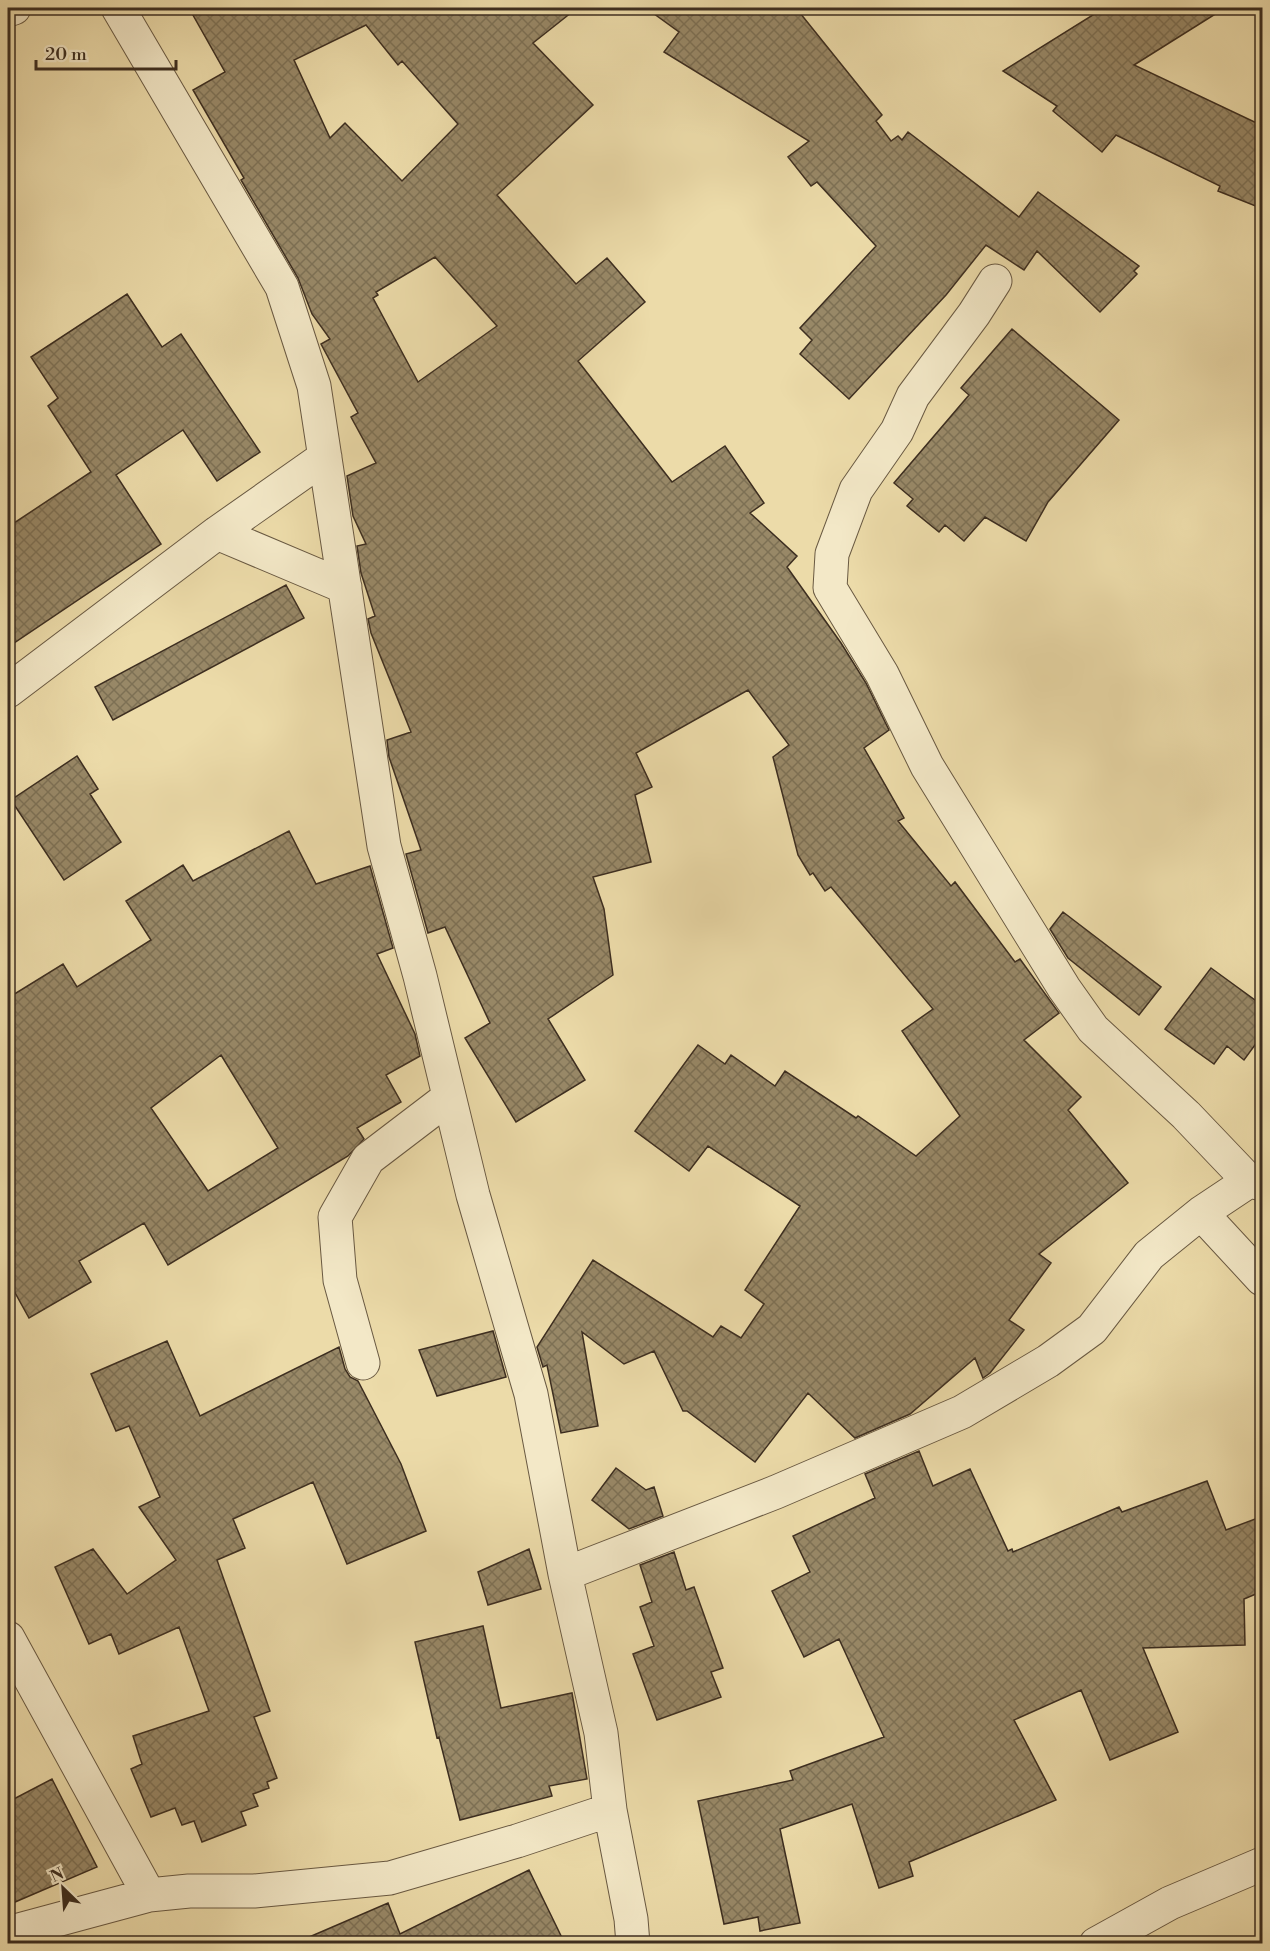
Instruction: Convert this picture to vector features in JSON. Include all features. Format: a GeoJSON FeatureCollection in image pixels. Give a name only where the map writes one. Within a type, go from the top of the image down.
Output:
{"type":"FeatureCollection","features":[{"type":"Feature","properties":{"kind":"street"},"geometry":{"type":"LineString","coordinates":[[8,10],[14,8]]}},
{"type":"Feature","properties":{"kind":"street"},"geometry":{"type":"LineString","coordinates":[[118,8],[282,287],[314,386],[384,846],[420,976],[473,1195],[531,1394],[566,1574],[601,1733],[610,1810],[631,1919],[633,1944]]}},
{"type":"Feature","properties":{"kind":"street"},"geometry":{"type":"LineString","coordinates":[[566,1574],[776,1492],[962,1412],[1048,1361],[1092,1329],[1149,1255],[1201,1213],[1256,1182],[1093,1029],[1064,988],[927,766],[882,674],[830,588],[832,554],[856,490],[897,430],[913,396],[974,314],[994,281]]}},
{"type":"Feature","properties":{"kind":"street"},"geometry":{"type":"LineString","coordinates":[[8,691],[217,533],[325,457]]}},
{"type":"Feature","properties":{"kind":"street"},"geometry":{"type":"LineString","coordinates":[[217,533],[345,587]]}},
{"type":"Feature","properties":{"kind":"street"},"geometry":{"type":"LineString","coordinates":[[363,1363],[340,1280],[335,1217],[368,1159],[448,1098]]}},
{"type":"Feature","properties":{"kind":"street"},"geometry":{"type":"LineString","coordinates":[[1201,1213],[1263,1279]]}},
{"type":"Feature","properties":{"kind":"street"},"geometry":{"type":"LineString","coordinates":[[8,1638],[149,1895]]}},
{"type":"Feature","properties":{"kind":"street"},"geometry":{"type":"LineString","coordinates":[[8,1933],[149,1895],[189,1891],[254,1891],[390,1878],[517,1841],[610,1810]]}},
{"type":"Feature","properties":{"kind":"street"},"geometry":{"type":"LineString","coordinates":[[1096,1944],[1170,1904],[1263,1864]]}},
{"type":"Feature","properties":{"kind":"building"},"geometry":{"type":"Polygon","coordinates":[[[189,8],[577,8],[533,43],[593,105],[497,195],[576,284],[607,258],[645,302],[578,361],[672,482],[725,446],[764,503],[750,513],[797,556],[787,567],[841,643],[866,683],[889,730],[864,748],[904,818],[898,821],[951,886],[955,882],[1015,962],[1020,959],[1059,1013],[1024,1040],[1081,1097],[1068,1110],[1128,1183],[1039,1254],[1051,1263],[1009,1320],[1024,1330],[990,1373],[983,1378],[975,1358],[910,1414],[855,1438],[808,1393],[755,1462],[687,1411],[683,1411],[654,1351],[624,1364],[582,1332],[598,1426],[561,1433],[547,1365],[543,1367],[537,1347],[593,1260],[713,1337],[721,1326],[741,1338],[764,1304],[745,1290],[800,1206],[708,1146],[689,1171],[635,1131],[698,1045],[725,1064],[731,1055],[775,1086],[785,1071],[856,1118],[858,1116],[916,1156],[960,1116],[902,1031],[933,1009],[831,887],[825,891],[813,873],[810,875],[798,855],[773,757],[789,745],[748,690],[636,753],[652,787],[635,795],[651,862],[593,877],[604,909],[613,975],[548,1019],[585,1080],[516,1122],[465,1038],[490,1023],[445,927],[428,933],[406,854],[421,850],[389,757],[387,740],[411,732],[371,633],[368,619],[375,616],[361,573],[357,546],[366,544],[353,516],[347,476],[376,463],[351,417],[358,413],[321,344],[330,339],[312,314],[298,278],[241,180],[244,178],[193,90],[225,72],[189,8]],[[366,25],[294,60],[330,138],[345,123],[402,181],[458,124],[402,61],[398,65],[366,25]],[[435,257],[376,292],[378,295],[373,298],[418,382],[497,326],[435,257]]]}},
{"type":"Feature","properties":{"kind":"building"},"geometry":{"type":"Polygon","coordinates":[[[646,8],[796,8],[882,115],[876,121],[891,141],[898,136],[902,140],[908,132],[1019,217],[1038,192],[1139,266],[1134,271],[1137,274],[1100,312],[1037,251],[1024,270],[986,245],[946,295],[849,399],[800,354],[812,340],[800,328],[876,246],[817,182],[811,186],[788,157],[809,141],[664,52],[679,32],[646,8]]]}},
{"type":"Feature","properties":{"kind":"building"},"geometry":{"type":"Polygon","coordinates":[[[1104,8],[1225,8],[1134,65],[1263,126],[1263,209],[1218,191],[1220,186],[1116,135],[1102,152],[1053,111],[1057,106],[1003,71],[1104,8]]]}},
{"type":"Feature","properties":{"kind":"building"},"geometry":{"type":"Polygon","coordinates":[[[127,294],[162,347],[181,334],[260,452],[217,481],[183,430],[116,475],[161,544],[8,647],[8,527],[91,472],[48,406],[58,398],[31,357],[127,294]]]}},
{"type":"Feature","properties":{"kind":"building"},"geometry":{"type":"Polygon","coordinates":[[[1012,329],[1119,420],[1048,502],[1026,541],[985,517],[964,541],[945,525],[939,532],[907,506],[913,499],[894,483],[969,395],[961,388],[1012,329]]]}},
{"type":"Feature","properties":{"kind":"building"},"geometry":{"type":"Polygon","coordinates":[[[286,585],[304,618],[113,720],[95,687],[286,585]]]}},
{"type":"Feature","properties":{"kind":"building"},"geometry":{"type":"Polygon","coordinates":[[[77,756],[98,789],[90,794],[121,842],[64,880],[11,800],[77,756]]]}},
{"type":"Feature","properties":{"kind":"building"},"geometry":{"type":"Polygon","coordinates":[[[289,831],[316,884],[370,866],[393,948],[377,954],[415,1034],[420,1056],[386,1075],[401,1102],[357,1128],[364,1139],[348,1156],[168,1265],[144,1223],[79,1261],[91,1282],[29,1318],[8,1280],[8,998],[63,964],[77,987],[151,940],[126,901],[183,865],[193,881],[289,831]],[[221,1055],[151,1108],[208,1191],[278,1148],[221,1055]]]}},
{"type":"Feature","properties":{"kind":"building"},"geometry":{"type":"Polygon","coordinates":[[[1063,912],[1161,987],[1139,1015],[1068,958],[1050,929],[1063,912]]]}},
{"type":"Feature","properties":{"kind":"building"},"geometry":{"type":"Polygon","coordinates":[[[1211,968],[1263,1006],[1263,1034],[1244,1060],[1227,1046],[1214,1064],[1165,1029],[1211,968]]]}},
{"type":"Feature","properties":{"kind":"building"},"geometry":{"type":"Polygon","coordinates":[[[493,1331],[506,1377],[437,1396],[419,1350],[493,1331]]]}},
{"type":"Feature","properties":{"kind":"building"},"geometry":{"type":"Polygon","coordinates":[[[167,1341],[200,1416],[339,1347],[345,1369],[350,1377],[358,1381],[401,1464],[426,1531],[347,1564],[313,1482],[233,1519],[245,1548],[217,1560],[270,1711],[254,1717],[277,1778],[267,1782],[269,1788],[253,1794],[258,1806],[241,1812],[246,1825],[202,1842],[194,1821],[182,1825],[175,1808],[151,1817],[131,1769],[142,1764],[133,1736],[209,1711],[179,1627],[119,1654],[111,1634],[89,1644],[55,1567],[93,1549],[127,1594],[176,1560],[139,1507],[160,1497],[129,1426],[116,1431],[91,1374],[167,1341]]]}},
{"type":"Feature","properties":{"kind":"building"},"geometry":{"type":"Polygon","coordinates":[[[919,1451],[933,1486],[970,1469],[1008,1551],[1012,1549],[1013,1552],[1119,1507],[1122,1512],[1207,1481],[1226,1530],[1263,1516],[1263,1591],[1244,1599],[1245,1645],[1143,1648],[1178,1732],[1110,1760],[1081,1690],[1014,1720],[1056,1800],[909,1862],[913,1876],[879,1888],[852,1804],[780,1829],[800,1923],[760,1931],[758,1917],[724,1924],[698,1801],[793,1780],[790,1771],[884,1737],[839,1639],[804,1657],[772,1591],[810,1572],[793,1536],[875,1498],[865,1474],[919,1451]]]}},
{"type":"Feature","properties":{"kind":"building"},"geometry":{"type":"Polygon","coordinates":[[[616,1468],[646,1490],[654,1487],[663,1516],[629,1529],[592,1500],[616,1468]]]}},
{"type":"Feature","properties":{"kind":"building"},"geometry":{"type":"Polygon","coordinates":[[[529,1549],[541,1589],[488,1605],[478,1572],[529,1549]]]}},
{"type":"Feature","properties":{"kind":"building"},"geometry":{"type":"Polygon","coordinates":[[[674,1552],[686,1590],[694,1587],[723,1668],[711,1672],[721,1697],[657,1720],[633,1654],[654,1646],[640,1607],[652,1602],[640,1565],[674,1552]]]}},
{"type":"Feature","properties":{"kind":"building"},"geometry":{"type":"Polygon","coordinates":[[[483,1626],[501,1708],[572,1693],[587,1779],[549,1786],[552,1796],[460,1820],[439,1737],[437,1738],[415,1642],[483,1626]]]}},
{"type":"Feature","properties":{"kind":"building"},"geometry":{"type":"Polygon","coordinates":[[[52,1779],[97,1867],[8,1905],[8,1802],[52,1779]]]}},
{"type":"Feature","properties":{"kind":"building"},"geometry":{"type":"Polygon","coordinates":[[[529,1870],[565,1944],[293,1944],[388,1903],[400,1934],[529,1870]]]}}]}
